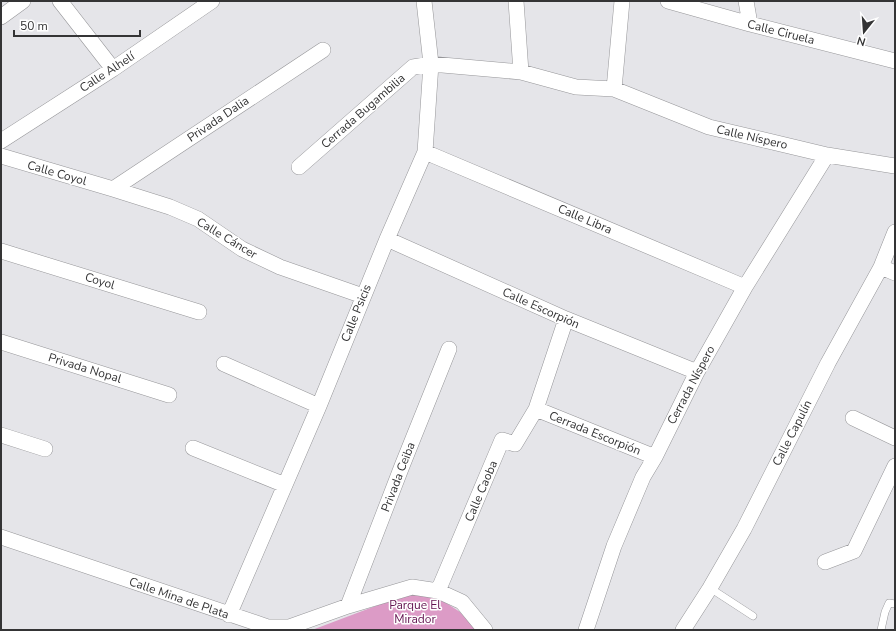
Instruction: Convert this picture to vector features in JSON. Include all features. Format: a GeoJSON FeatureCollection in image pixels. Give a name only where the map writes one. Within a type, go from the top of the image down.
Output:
{"type":"FeatureCollection","features":[{"type":"Feature","properties":{"kind":"street"},"geometry":{"type":"LineString","coordinates":[[1,17],[23,1]]}},
{"type":"Feature","properties":{"kind":"street"},"geometry":{"type":"LineString","coordinates":[[60,1],[112,69]]}},
{"type":"Feature","properties":{"kind":"street","name":"Calle Alhelí"},"geometry":{"type":"LineString","coordinates":[[1,141],[112,69],[212,1]]}},
{"type":"Feature","properties":{"kind":"street","name":"Calle Psicis"},"geometry":{"type":"LineString","coordinates":[[229,615],[425,152],[431,64],[424,1]]}},
{"type":"Feature","properties":{"kind":"street"},"geometry":{"type":"LineString","coordinates":[[516,1],[521,72]]}},
{"type":"Feature","properties":{"kind":"street"},"geometry":{"type":"LineString","coordinates":[[614,89],[622,1]]}},
{"type":"Feature","properties":{"kind":"street","name":"Calle Ciruela"},"geometry":{"type":"LineString","coordinates":[[668,1],[750,24],[895,61]]}},
{"type":"Feature","properties":{"kind":"street"},"geometry":{"type":"LineString","coordinates":[[746,1],[750,24]]}},
{"type":"Feature","properties":{"kind":"street","name":"Privada Dalia"},"geometry":{"type":"LineString","coordinates":[[113,189],[322,50]]}},
{"type":"Feature","properties":{"kind":"street","name":"Cerrada Bugambilia"},"geometry":{"type":"LineString","coordinates":[[298,167],[413,67],[431,64],[521,72]]}},
{"type":"Feature","properties":{"kind":"street","name":"Calle Níspero"},"geometry":{"type":"LineString","coordinates":[[521,72],[576,87],[614,89],[709,127],[827,155],[895,166]]}},
{"type":"Feature","properties":{"kind":"street","name":"Calle Libra"},"geometry":{"type":"LineString","coordinates":[[425,152],[745,287]]}},
{"type":"Feature","properties":{"kind":"street","name":"Cerrada Níspero"},"geometry":{"type":"LineString","coordinates":[[586,630],[614,546],[643,477],[655,457],[697,372],[745,287],[827,155]]}},
{"type":"Feature","properties":{"kind":"street","name":"Calle Coyol"},"geometry":{"type":"LineString","coordinates":[[1,156],[113,189]]}},
{"type":"Feature","properties":{"kind":"street","name":"Calle Cáncer"},"geometry":{"type":"LineString","coordinates":[[113,189],[170,207],[198,220],[242,249],[280,266],[363,296]]}},
{"type":"Feature","properties":{"kind":"street","name":"Calle Capulín"},"geometry":{"type":"LineString","coordinates":[[684,630],[744,529],[828,363],[881,266],[895,232]]}},
{"type":"Feature","properties":{"kind":"street","name":"Calle Escorpión"},"geometry":{"type":"LineString","coordinates":[[387,240],[566,319],[697,372]]}},
{"type":"Feature","properties":{"kind":"street","name":"Coyol"},"geometry":{"type":"LineString","coordinates":[[1,251],[199,312]]}},
{"type":"Feature","properties":{"kind":"street"},"geometry":{"type":"LineString","coordinates":[[881,266],[895,273]]}},
{"type":"Feature","properties":{"kind":"street"},"geometry":{"type":"LineString","coordinates":[[536,409],[566,319]]}},
{"type":"Feature","properties":{"kind":"street","name":"Privada Nopal"},"geometry":{"type":"LineString","coordinates":[[1,342],[169,394]]}},
{"type":"Feature","properties":{"kind":"street","name":"Privada Ceiba"},"geometry":{"type":"LineString","coordinates":[[348,606],[449,349]]}},
{"type":"Feature","properties":{"kind":"street"},"geometry":{"type":"LineString","coordinates":[[224,364],[318,406]]}},
{"type":"Feature","properties":{"kind":"street","name":"Cerrada Escorpión"},"geometry":{"type":"LineString","coordinates":[[536,409],[655,457]]}},
{"type":"Feature","properties":{"kind":"street","name":"Calle Caoba"},"geometry":{"type":"LineString","coordinates":[[438,591],[502,440],[515,444],[536,409]]}},
{"type":"Feature","properties":{"kind":"street"},"geometry":{"type":"LineString","coordinates":[[853,418],[895,438]]}},
{"type":"Feature","properties":{"kind":"street"},"geometry":{"type":"LineString","coordinates":[[1,434],[45,449]]}},
{"type":"Feature","properties":{"kind":"street"},"geometry":{"type":"LineString","coordinates":[[193,448],[285,485]]}},
{"type":"Feature","properties":{"kind":"street"},"geometry":{"type":"LineString","coordinates":[[825,562],[854,550],[895,466]]}},
{"type":"Feature","properties":{"kind":"street","name":"Calle Mina de Plata"},"geometry":{"type":"LineString","coordinates":[[1,537],[267,628],[289,627],[348,606],[412,587],[438,591],[462,602],[484,630]]}},
{"type":"Feature","properties":{"kind":"lane"},"geometry":{"type":"LineString","coordinates":[[710,588],[754,616]]}},
{"type":"Feature","properties":{"kind":"lane"},"geometry":{"type":"LineString","coordinates":[[882,630],[885,612],[889,603],[895,604]]}},
{"type":"Feature","properties":{"kind":"green space","name":"Parque El Mirador"},"geometry":{"type":"Polygon","coordinates":[[[410,593],[434,595],[460,612],[476,630],[312,630],[410,593]]]}}]}
